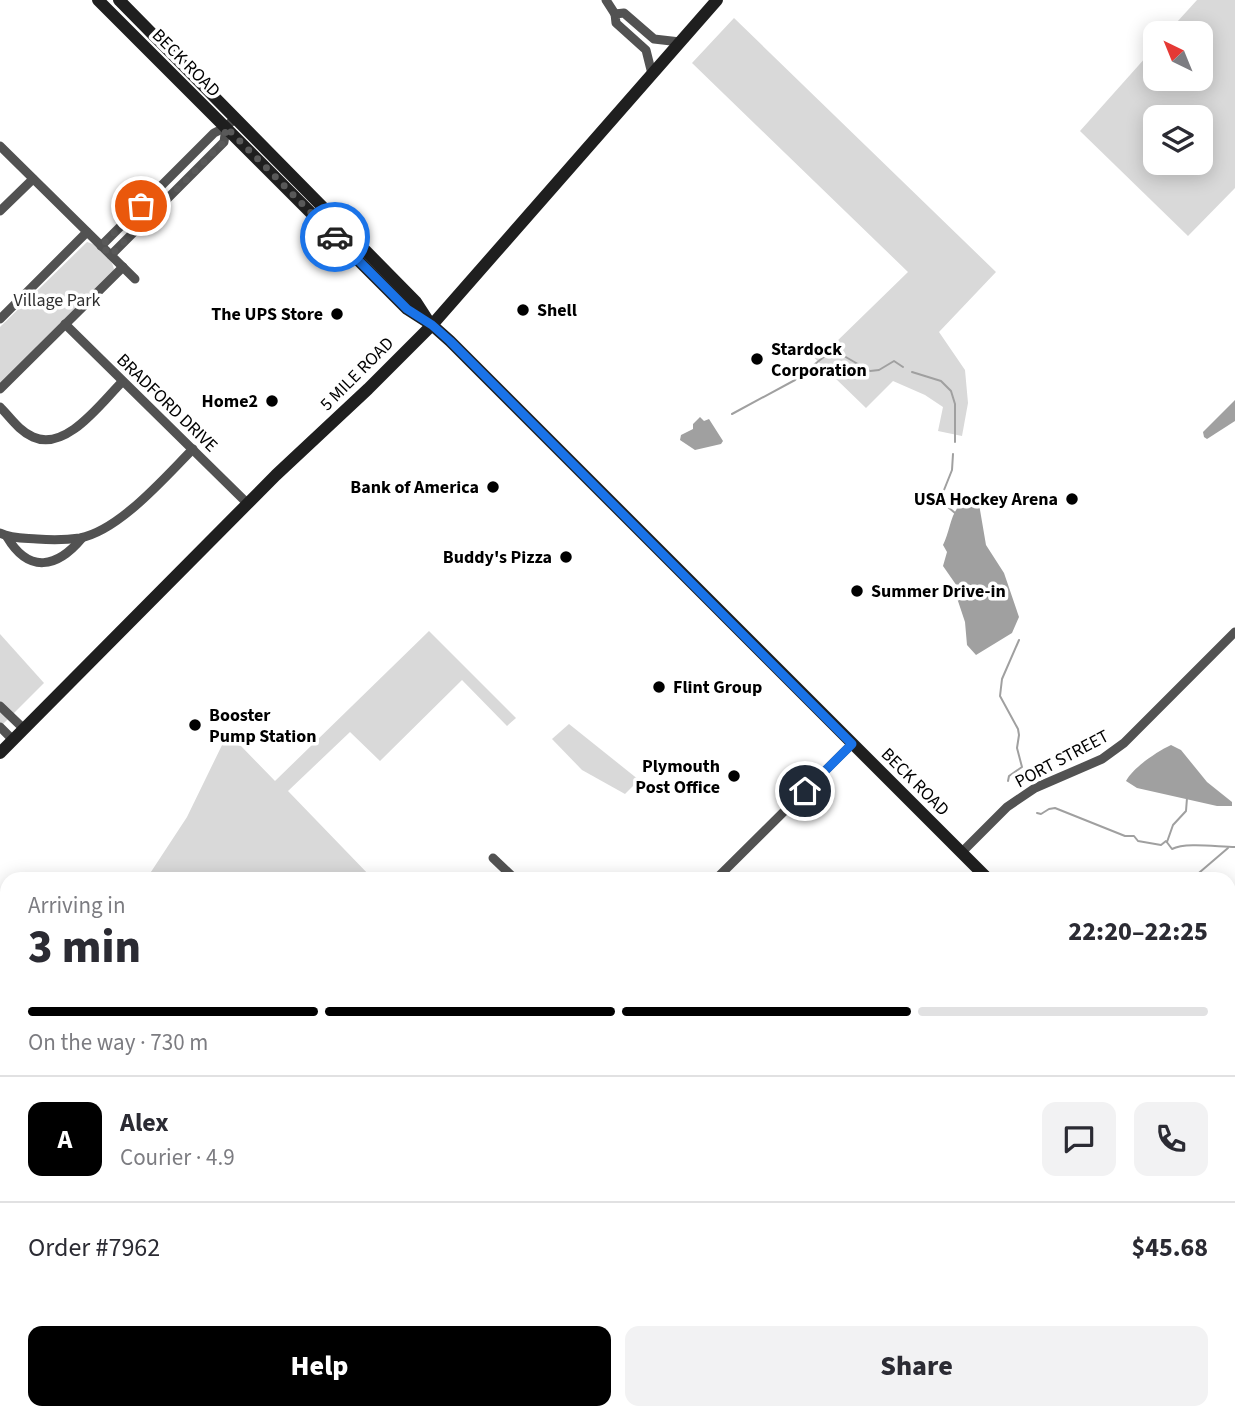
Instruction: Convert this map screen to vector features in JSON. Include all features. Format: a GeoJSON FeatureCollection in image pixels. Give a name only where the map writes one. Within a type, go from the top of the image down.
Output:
{"type":"FeatureCollection","features":[{"type":"Feature","properties":{"kind":"main road","name":"BECK ROAD"},"geometry":{"type":"LineString","coordinates":[[98,0],[416,302],[432,325],[981,872]]}},
{"type":"Feature","properties":{"kind":"main road","name":"BECK ROAD"},"geometry":{"type":"LineString","coordinates":[[119,0],[230,123]]}},
{"type":"Feature","properties":{"kind":"main road","name":"5 MILE ROAD"},"geometry":{"type":"LineString","coordinates":[[0,753],[248,504],[432,325],[717,0]]}},
{"type":"Feature","properties":{"kind":"street"},"geometry":{"type":"LineString","coordinates":[[606,0],[615,14],[616,23],[646,50],[652,74]]}},
{"type":"Feature","properties":{"kind":"street"},"geometry":{"type":"LineString","coordinates":[[615,14],[624,13],[654,39],[680,42]]}},
{"type":"Feature","properties":{"kind":"street"},"geometry":{"type":"LineString","coordinates":[[101,246],[214,133],[230,123]]}},
{"type":"Feature","properties":{"kind":"street"},"geometry":{"type":"LineString","coordinates":[[111,255],[224,142],[230,123]]}},
{"type":"Feature","properties":{"kind":"street"},"geometry":{"type":"LineString","coordinates":[[0,146],[135,279]]}},
{"type":"Feature","properties":{"kind":"street"},"geometry":{"type":"LineString","coordinates":[[0,211],[33,179]]}},
{"type":"Feature","properties":{"kind":"street"},"geometry":{"type":"LineString","coordinates":[[0,319],[88,232]]}},
{"type":"Feature","properties":{"kind":"street"},"geometry":{"type":"LineString","coordinates":[[0,389],[123,267]]}},
{"type":"Feature","properties":{"kind":"street","name":"BRADFORD DRIVE"},"geometry":{"type":"LineString","coordinates":[[65,324],[248,504]]}},
{"type":"Feature","properties":{"kind":"street"},"geometry":{"type":"LineString","coordinates":[[0,407],[20,429],[32,437],[44,440],[64,438],[122,382]]}},
{"type":"Feature","properties":{"kind":"street"},"geometry":{"type":"LineString","coordinates":[[3,535],[16,552],[31,560],[49,563],[69,553],[82,538],[114,522],[139,503],[193,449]]}},
{"type":"Feature","properties":{"kind":"street"},"geometry":{"type":"LineString","coordinates":[[3,535],[47,540],[82,538]]}},
{"type":"Feature","properties":{"kind":"street","name":"PORT STREET"},"geometry":{"type":"LineString","coordinates":[[961,853],[1007,807],[1042,785],[1102,759],[1124,743],[1235,632]]}},
{"type":"Feature","properties":{"kind":"street"},"geometry":{"type":"LineString","coordinates":[[0,706],[24,729]]}},
{"type":"Feature","properties":{"kind":"street"},"geometry":{"type":"LineString","coordinates":[[0,727],[12,740]]}},
{"type":"Feature","properties":{"kind":"street"},"geometry":{"type":"LineString","coordinates":[[723,872],[852,744]]}},
{"type":"Feature","properties":{"kind":"street"},"geometry":{"type":"LineString","coordinates":[[493,858],[508,872]]}},
{"type":"Feature","properties":{"kind":"green space"},"geometry":{"type":"Polygon","coordinates":[[[1197,0],[1235,0],[1235,188],[1188,236],[1080,131],[1143,60],[1143,91],[1213,91],[1213,21],[1178,21],[1197,0]]]}},
{"type":"Feature","properties":{"kind":"green space"},"geometry":{"type":"Polygon","coordinates":[[[734,18],[996,272],[939,332],[965,370],[968,403],[962,436],[938,431],[943,407],[925,395],[893,381],[866,408],[801,345],[832,346],[908,272],[692,63],[734,18]]]}},
{"type":"Feature","properties":{"kind":"green space","name":"Village Park"},"geometry":{"type":"Polygon","coordinates":[[[87,242],[105,254],[112,263],[114,272],[0,386],[0,327],[87,242]]]}},
{"type":"Feature","properties":{"kind":"green space"},"geometry":{"type":"Polygon","coordinates":[[[429,631],[516,718],[507,726],[462,680],[380,761],[350,732],[288,791],[366,872],[151,872],[187,817],[224,741],[241,746],[275,781],[429,631]]]}},
{"type":"Feature","properties":{"kind":"green space"},"geometry":{"type":"Polygon","coordinates":[[[0,634],[44,683],[0,727],[0,634]]]}},
{"type":"Feature","properties":{"kind":"green space"},"geometry":{"type":"Polygon","coordinates":[[[569,724],[639,780],[625,794],[582,770],[552,739],[569,724]]]}},
{"type":"Feature","properties":{"kind":"shaded area"},"geometry":{"type":"Polygon","coordinates":[[[1235,400],[1235,421],[1207,439],[1204,437],[1203,432],[1235,400]]]}},
{"type":"Feature","properties":{"kind":"shaded area"},"geometry":{"type":"Polygon","coordinates":[[[700,417],[704,421],[709,419],[723,441],[721,444],[695,450],[680,440],[681,435],[693,429],[693,424],[700,417]]]}},
{"type":"Feature","properties":{"kind":"shaded area"},"geometry":{"type":"Polygon","coordinates":[[[974,499],[979,504],[986,545],[1004,573],[1019,617],[1012,633],[976,655],[967,645],[965,622],[956,595],[959,589],[943,566],[947,552],[943,545],[953,516],[960,505],[974,499]]]}},
{"type":"Feature","properties":{"kind":"shaded area"},"geometry":{"type":"Polygon","coordinates":[[[1171,745],[1181,750],[1207,782],[1232,802],[1232,806],[1217,806],[1137,788],[1126,781],[1146,761],[1171,745]]]}},
{"type":"Feature","properties":{"kind":"waterway"},"geometry":{"type":"LineString","coordinates":[[732,414],[795,380],[830,352],[844,356],[870,371],[879,370],[894,361],[903,367]]}},
{"type":"Feature","properties":{"kind":"waterway"},"geometry":{"type":"LineString","coordinates":[[912,372],[941,381],[951,391],[955,404],[955,442]]}},
{"type":"Feature","properties":{"kind":"waterway"},"geometry":{"type":"LineString","coordinates":[[953,454],[952,470],[942,495],[948,507],[955,513]]}},
{"type":"Feature","properties":{"kind":"waterway"},"geometry":{"type":"LineString","coordinates":[[1008,781],[1009,776],[1022,767],[1017,748],[1019,735],[1000,696],[1002,679],[1019,640]]}},
{"type":"Feature","properties":{"kind":"waterway"},"geometry":{"type":"LineString","coordinates":[[1167,842],[1173,825],[1186,811],[1187,798]]}},
{"type":"Feature","properties":{"kind":"waterway"},"geometry":{"type":"LineString","coordinates":[[1037,813],[1055,808],[1125,836],[1134,836],[1138,841],[1161,845],[1166,841],[1172,849],[1194,845],[1235,847]]}},
{"type":"Feature","properties":{"kind":"waterway"},"geometry":{"type":"LineString","coordinates":[[1200,872],[1228,848]]}},
{"type":"Feature","properties":{"kind":"way so far"},"geometry":{"type":"LineString","coordinates":[[141,206],[101,246],[111,255],[224,142],[226,127],[335,237]]}},
{"type":"Feature","properties":{"kind":"place","name":"Shell"},"geometry":{"type":"Point","coordinates":[523,310]}},
{"type":"Feature","properties":{"kind":"place","name":"The UPS Store"},"geometry":{"type":"Point","coordinates":[337,314]}},
{"type":"Feature","properties":{"kind":"place","name":"Stardock Corporation"},"geometry":{"type":"Point","coordinates":[757,359]}},
{"type":"Feature","properties":{"kind":"place","name":"Home2"},"geometry":{"type":"Point","coordinates":[272,401]}},
{"type":"Feature","properties":{"kind":"place","name":"Bank of America"},"geometry":{"type":"Point","coordinates":[493,487]}},
{"type":"Feature","properties":{"kind":"place","name":"USA Hockey Arena"},"geometry":{"type":"Point","coordinates":[1072,499]}},
{"type":"Feature","properties":{"kind":"place","name":"Buddy's Pizza"},"geometry":{"type":"Point","coordinates":[566,557]}},
{"type":"Feature","properties":{"kind":"place","name":"Summer Drive-in"},"geometry":{"type":"Point","coordinates":[857,591]}},
{"type":"Feature","properties":{"kind":"place","name":"Flint Group"},"geometry":{"type":"Point","coordinates":[659,687]}},
{"type":"Feature","properties":{"kind":"place","name":"Booster Pump Station"},"geometry":{"type":"Point","coordinates":[195,725]}},
{"type":"Feature","properties":{"kind":"place","name":"Plymouth Post Office"},"geometry":{"type":"Point","coordinates":[734,776]}},
{"type":"Feature","properties":{"kind":"route"},"geometry":{"type":"LineString","coordinates":[[335,237],[407,309],[450,341],[852,744],[805,791]]}}]}
